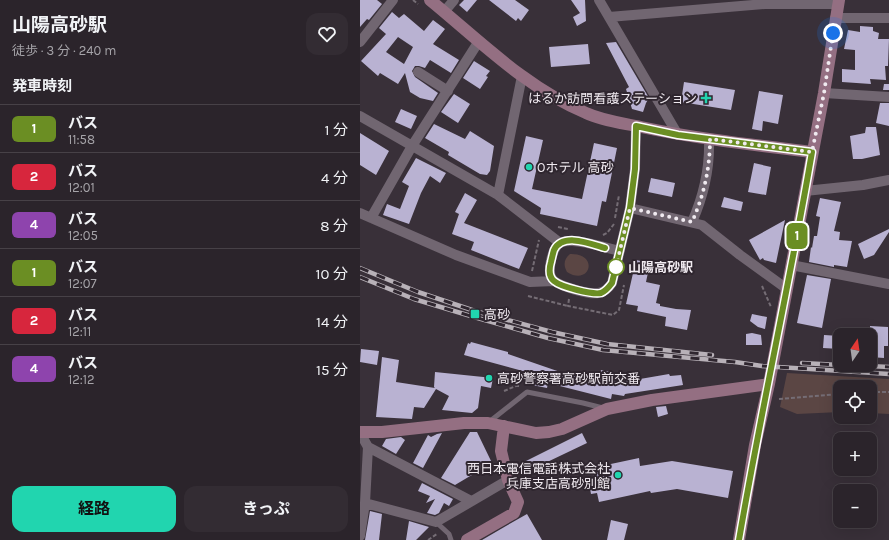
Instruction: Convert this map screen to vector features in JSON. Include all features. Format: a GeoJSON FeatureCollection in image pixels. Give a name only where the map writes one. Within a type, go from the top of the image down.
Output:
{"type":"FeatureCollection","features":[{"type":"Feature","properties":{"kind":"street"},"geometry":{"type":"LineString","coordinates":[[360,42],[393,0]]}},
{"type":"Feature","properties":{"kind":"street"},"geometry":{"type":"LineString","coordinates":[[444,12],[454,0]]}},
{"type":"Feature","properties":{"kind":"street"},"geometry":{"type":"LineString","coordinates":[[599,0],[678,135]]}},
{"type":"Feature","properties":{"kind":"street"},"geometry":{"type":"LineString","coordinates":[[424,2],[444,12],[522,76],[545,92],[587,114],[610,121],[678,135],[812,152]]}},
{"type":"Feature","properties":{"kind":"street"},"geometry":{"type":"LineString","coordinates":[[608,17],[765,4],[838,2],[824,93],[769,384],[755,445],[739,540]]}},
{"type":"Feature","properties":{"kind":"street"},"geometry":{"type":"LineString","coordinates":[[836,18],[889,18]]}},
{"type":"Feature","properties":{"kind":"street"},"geometry":{"type":"LineString","coordinates":[[371,218],[412,146],[479,41]]}},
{"type":"Feature","properties":{"kind":"street"},"geometry":{"type":"LineString","coordinates":[[418,72],[448,91]]}},
{"type":"Feature","properties":{"kind":"street"},"geometry":{"type":"LineString","coordinates":[[498,195],[522,76]]}},
{"type":"Feature","properties":{"kind":"street"},"geometry":{"type":"LineString","coordinates":[[824,93],[889,97]]}},
{"type":"Feature","properties":{"kind":"street"},"geometry":{"type":"LineString","coordinates":[[360,116],[498,195],[560,243]]}},
{"type":"Feature","properties":{"kind":"street"},"geometry":{"type":"LineString","coordinates":[[620,251],[571,240],[560,243],[554,250],[549,270],[550,274],[554,281],[561,286],[596,294],[609,288],[612,283],[620,251],[630,208],[635,169],[636,126]]}},
{"type":"Feature","properties":{"kind":"street"},"geometry":{"type":"LineString","coordinates":[[692,222],[705,186],[710,139]]}},
{"type":"Feature","properties":{"kind":"street"},"geometry":{"type":"LineString","coordinates":[[805,191],[863,185],[889,180]]}},
{"type":"Feature","properties":{"kind":"street"},"geometry":{"type":"LineString","coordinates":[[630,208],[702,225],[787,289]]}},
{"type":"Feature","properties":{"kind":"street"},"geometry":{"type":"LineString","coordinates":[[360,213],[456,255],[530,282],[554,281]]}},
{"type":"Feature","properties":{"kind":"street"},"geometry":{"type":"LineString","coordinates":[[791,265],[889,284]]}},
{"type":"Feature","properties":{"kind":"street"},"geometry":{"type":"LineString","coordinates":[[471,501],[368,447],[360,433],[488,422],[536,432],[549,432],[562,429],[607,409],[652,400],[769,384]]}},
{"type":"Feature","properties":{"kind":"street"},"geometry":{"type":"LineString","coordinates":[[467,540],[514,513],[518,502],[508,480],[501,451],[504,426]]}},
{"type":"Feature","properties":{"kind":"street"},"geometry":{"type":"LineString","coordinates":[[360,536],[365,503],[368,447]]}},
{"type":"Feature","properties":{"kind":"street"},"geometry":{"type":"LineString","coordinates":[[365,503],[436,522],[508,480]]}},
{"type":"Feature","properties":{"kind":"lane"},"geometry":{"type":"LineString","coordinates":[[488,422],[527,392],[607,409]]}},
{"type":"Feature","properties":{"kind":"lane"},"geometry":{"type":"LineString","coordinates":[[436,522],[449,534],[452,540]]}},
{"type":"Feature","properties":{"kind":"path"},"geometry":{"type":"LineString","coordinates":[[413,0],[424,2]]}},
{"type":"Feature","properties":{"kind":"path"},"geometry":{"type":"LineString","coordinates":[[601,236],[607,233],[614,224],[620,193]]}},
{"type":"Feature","properties":{"kind":"path"},"geometry":{"type":"LineString","coordinates":[[557,226],[571,230]]}},
{"type":"Feature","properties":{"kind":"path"},"geometry":{"type":"LineString","coordinates":[[530,282],[540,236]]}},
{"type":"Feature","properties":{"kind":"path"},"geometry":{"type":"LineString","coordinates":[[760,283],[771,307]]}},
{"type":"Feature","properties":{"kind":"path"},"geometry":{"type":"LineString","coordinates":[[528,296],[568,306]]}},
{"type":"Feature","properties":{"kind":"path"},"geometry":{"type":"LineString","coordinates":[[504,391],[516,386],[522,387]]}},
{"type":"Feature","properties":{"kind":"path"},"geometry":{"type":"LineString","coordinates":[[877,392],[889,392]]}},
{"type":"Feature","properties":{"kind":"path"},"geometry":{"type":"LineString","coordinates":[[779,399],[833,395]]}},
{"type":"Feature","properties":{"kind":"shaded area"},"geometry":{"type":"Polygon","coordinates":[[[570,254],[579,255],[585,258],[588,263],[586,273],[575,275],[567,272],[565,262],[566,258],[570,254]]]}},
{"type":"Feature","properties":{"kind":"shaded area"},"geometry":{"type":"Polygon","coordinates":[[[787,373],[889,379],[889,414],[877,413],[877,380],[833,380],[833,412],[797,414],[780,407],[787,373]]]}},
{"type":"Feature","properties":{"kind":"building"},"geometry":{"type":"Polygon","coordinates":[[[360,0],[377,0],[382,4],[369,20],[367,19],[360,27],[360,0]]]}},
{"type":"Feature","properties":{"kind":"building"},"geometry":{"type":"Polygon","coordinates":[[[464,0],[477,0],[467,12],[459,5],[464,0]]]}},
{"type":"Feature","properties":{"kind":"building"},"geometry":{"type":"Polygon","coordinates":[[[489,0],[515,0],[529,10],[521,21],[518,18],[516,21],[489,0]]]}},
{"type":"Feature","properties":{"kind":"building"},"geometry":{"type":"Polygon","coordinates":[[[571,0],[585,0],[586,21],[577,26],[573,17],[580,13],[571,0]]]}},
{"type":"Feature","properties":{"kind":"building"},"geometry":{"type":"Polygon","coordinates":[[[392,12],[399,18],[404,14],[424,31],[433,20],[445,29],[433,44],[459,60],[451,73],[430,60],[425,68],[415,66],[412,71],[415,77],[438,93],[433,101],[420,98],[410,92],[405,73],[398,84],[380,73],[378,76],[361,61],[386,34],[379,28],[392,12]],[[398,37],[386,52],[404,64],[413,47],[398,37]]]}},
{"type":"Feature","properties":{"kind":"building"},"geometry":{"type":"Polygon","coordinates":[[[860,26],[873,27],[873,31],[879,33],[878,39],[889,39],[888,66],[885,66],[886,80],[870,79],[871,84],[842,82],[842,69],[855,70],[855,50],[844,49],[848,30],[860,32],[860,26]]]}},
{"type":"Feature","properties":{"kind":"building"},"geometry":{"type":"Polygon","coordinates":[[[616,42],[649,98],[643,112],[632,109],[626,89],[629,87],[606,43],[616,42]]]}},
{"type":"Feature","properties":{"kind":"building"},"geometry":{"type":"Polygon","coordinates":[[[588,44],[590,64],[551,67],[549,47],[588,44]]]}},
{"type":"Feature","properties":{"kind":"building"},"geometry":{"type":"Polygon","coordinates":[[[474,61],[490,71],[480,89],[463,78],[474,61]]]}},
{"type":"Feature","properties":{"kind":"building","name":"はるか訪問看護ステーション"},"geometry":{"type":"Polygon","coordinates":[[[684,82],[735,90],[731,110],[681,102],[684,82]]]}},
{"type":"Feature","properties":{"kind":"building"},"geometry":{"type":"Polygon","coordinates":[[[884,84],[889,84],[889,90],[883,90],[884,84]]]}},
{"type":"Feature","properties":{"kind":"building"},"geometry":{"type":"Polygon","coordinates":[[[759,91],[783,95],[778,124],[763,121],[762,131],[752,129],[759,91]]]}},
{"type":"Feature","properties":{"kind":"building"},"geometry":{"type":"Polygon","coordinates":[[[454,94],[470,104],[458,123],[441,112],[454,94]]]}},
{"type":"Feature","properties":{"kind":"building"},"geometry":{"type":"Polygon","coordinates":[[[880,103],[889,103],[889,126],[876,123],[880,103]]]}},
{"type":"Feature","properties":{"kind":"building"},"geometry":{"type":"Polygon","coordinates":[[[401,109],[417,116],[411,129],[395,122],[401,109]]]}},
{"type":"Feature","properties":{"kind":"building"},"geometry":{"type":"Polygon","coordinates":[[[434,124],[465,139],[470,131],[494,146],[490,171],[487,175],[480,174],[448,155],[449,152],[425,138],[434,124]]]}},
{"type":"Feature","properties":{"kind":"building"},"geometry":{"type":"Polygon","coordinates":[[[866,127],[876,127],[880,155],[862,159],[853,159],[850,136],[865,133],[866,127]]]}},
{"type":"Feature","properties":{"kind":"building"},"geometry":{"type":"Polygon","coordinates":[[[360,133],[389,151],[376,175],[360,165],[360,133]]]}},
{"type":"Feature","properties":{"kind":"building"},"geometry":{"type":"Polygon","coordinates":[[[526,136],[543,140],[532,189],[582,199],[594,143],[617,148],[606,202],[602,201],[597,226],[540,214],[541,208],[514,191],[526,136]]]}},
{"type":"Feature","properties":{"kind":"building"},"geometry":{"type":"Polygon","coordinates":[[[416,158],[446,173],[440,183],[430,176],[421,193],[409,224],[383,215],[387,204],[400,209],[409,186],[402,182],[416,158]]]}},
{"type":"Feature","properties":{"kind":"building"},"geometry":{"type":"Polygon","coordinates":[[[754,163],[771,167],[766,195],[748,192],[754,163]]]}},
{"type":"Feature","properties":{"kind":"building"},"geometry":{"type":"Polygon","coordinates":[[[651,178],[675,183],[672,197],[648,192],[651,178]]]}},
{"type":"Feature","properties":{"kind":"building"},"geometry":{"type":"Polygon","coordinates":[[[465,193],[477,200],[464,223],[528,248],[519,269],[471,250],[474,242],[452,234],[459,214],[455,212],[465,193]]]}},
{"type":"Feature","properties":{"kind":"building"},"geometry":{"type":"Polygon","coordinates":[[[724,197],[743,202],[741,211],[721,207],[724,197]]]}},
{"type":"Feature","properties":{"kind":"building"},"geometry":{"type":"Polygon","coordinates":[[[820,198],[841,202],[834,231],[840,232],[839,240],[852,241],[847,267],[834,265],[834,267],[809,262],[814,236],[817,236],[820,217],[816,216],[820,198]]]}},
{"type":"Feature","properties":{"kind":"building"},"geometry":{"type":"Polygon","coordinates":[[[785,220],[776,263],[764,260],[763,258],[760,260],[749,240],[785,220]]]}},
{"type":"Feature","properties":{"kind":"building"},"geometry":{"type":"Polygon","coordinates":[[[889,229],[889,232],[874,255],[864,259],[858,244],[889,229]]]}},
{"type":"Feature","properties":{"kind":"building"},"geometry":{"type":"Polygon","coordinates":[[[636,260],[650,263],[646,282],[660,285],[656,303],[660,304],[660,306],[691,310],[687,330],[665,326],[666,317],[637,311],[638,306],[626,304],[636,260]]]}},
{"type":"Feature","properties":{"kind":"building"},"geometry":{"type":"Polygon","coordinates":[[[807,275],[831,279],[822,328],[797,323],[807,275]]]}},
{"type":"Feature","properties":{"kind":"building"},"geometry":{"type":"Polygon","coordinates":[[[752,314],[767,317],[765,329],[758,327],[750,321],[752,314]]]}},
{"type":"Feature","properties":{"kind":"building"},"geometry":{"type":"Polygon","coordinates":[[[870,326],[888,327],[888,346],[884,346],[884,358],[877,358],[877,328],[870,328],[870,326]]]}},
{"type":"Feature","properties":{"kind":"building"},"geometry":{"type":"Polygon","coordinates":[[[752,333],[761,335],[762,345],[746,345],[746,334],[752,333]]]}},
{"type":"Feature","properties":{"kind":"building"},"geometry":{"type":"Polygon","coordinates":[[[824,335],[833,336],[833,349],[823,348],[824,335]]]}},
{"type":"Feature","properties":{"kind":"building"},"geometry":{"type":"Polygon","coordinates":[[[471,342],[508,352],[508,354],[566,374],[598,381],[601,370],[640,379],[669,374],[670,376],[681,375],[683,385],[625,394],[624,396],[612,394],[611,399],[548,383],[547,388],[532,385],[534,374],[464,355],[468,343],[470,344],[471,342]]]}},
{"type":"Feature","properties":{"kind":"building"},"geometry":{"type":"Polygon","coordinates":[[[361,349],[379,351],[377,365],[360,362],[361,349]]]}},
{"type":"Feature","properties":{"kind":"building"},"geometry":{"type":"Polygon","coordinates":[[[382,357],[399,360],[396,382],[435,388],[435,372],[493,378],[491,388],[481,386],[478,408],[472,413],[442,410],[449,396],[436,389],[424,408],[414,407],[412,419],[376,417],[382,357]]]}},
{"type":"Feature","properties":{"kind":"building"},"geometry":{"type":"Polygon","coordinates":[[[666,406],[668,414],[658,417],[656,407],[666,406]]]}},
{"type":"Feature","properties":{"kind":"building"},"geometry":{"type":"Polygon","coordinates":[[[470,432],[477,432],[492,463],[455,485],[441,478],[470,432]]]}},
{"type":"Feature","properties":{"kind":"building"},"geometry":{"type":"Polygon","coordinates":[[[442,433],[423,468],[413,463],[428,435],[431,437],[442,433]]]}},
{"type":"Feature","properties":{"kind":"building"},"geometry":{"type":"Polygon","coordinates":[[[582,433],[587,443],[520,475],[516,466],[582,433]]]}},
{"type":"Feature","properties":{"kind":"building"},"geometry":{"type":"Polygon","coordinates":[[[401,437],[405,440],[396,454],[382,446],[386,439],[401,437]]]}},
{"type":"Feature","properties":{"kind":"building"},"geometry":{"type":"Polygon","coordinates":[[[639,458],[640,466],[672,461],[733,471],[728,498],[677,489],[651,493],[650,491],[599,502],[597,493],[591,494],[589,483],[595,481],[592,468],[639,458]]]}},
{"type":"Feature","properties":{"kind":"building"},"geometry":{"type":"Polygon","coordinates":[[[422,483],[453,499],[449,506],[444,503],[439,513],[435,515],[427,513],[435,499],[426,503],[430,496],[418,491],[422,483]]]}},
{"type":"Feature","properties":{"kind":"building"},"geometry":{"type":"Polygon","coordinates":[[[370,511],[382,514],[379,540],[365,540],[370,511]]]}},
{"type":"Feature","properties":{"kind":"building"},"geometry":{"type":"Polygon","coordinates":[[[527,514],[542,540],[482,540],[506,526],[527,514]]]}},
{"type":"Feature","properties":{"kind":"building"},"geometry":{"type":"Polygon","coordinates":[[[611,520],[628,524],[624,540],[607,540],[611,520]]]}},
{"type":"Feature","properties":{"kind":"building"},"geometry":{"type":"Polygon","coordinates":[[[409,521],[429,527],[416,540],[406,540],[409,521]]]}},
{"type":"Feature","properties":{"kind":"railway"},"geometry":{"type":"LineString","coordinates":[[360,268],[418,292],[475,311],[552,332],[607,344],[712,355]]}},
{"type":"Feature","properties":{"kind":"railway"},"geometry":{"type":"LineString","coordinates":[[360,277],[414,299],[548,338],[603,350],[735,362],[762,366],[889,374]]}},
{"type":"Feature","properties":{"kind":"railway"},"geometry":{"type":"LineString","coordinates":[[802,363],[833,365]]}},
{"type":"Feature","properties":{"kind":"railway"},"geometry":{"type":"LineString","coordinates":[[877,366],[889,367]]}},
{"type":"Feature","properties":{"kind":"bus line","name":"1"},"geometry":{"type":"LineString","coordinates":[[605,248],[571,240],[560,243],[554,250],[549,270],[550,274],[554,281],[561,286],[596,294],[609,288],[612,283],[630,208],[635,169],[636,126],[678,135],[812,152],[769,384],[755,445],[739,540]]}},
{"type":"Feature","properties":{"kind":"place","name":"はるか訪問看護ステーション"},"geometry":{"type":"Point","coordinates":[706,98]}},
{"type":"Feature","properties":{"kind":"place","name":"Oホテル 高砂"},"geometry":{"type":"Point","coordinates":[529,167]}},
{"type":"Feature","properties":{"kind":"place","name":"山陽高砂駅"},"geometry":{"type":"Point","coordinates":[616,267]}},
{"type":"Feature","properties":{"kind":"place","name":"高砂"},"geometry":{"type":"Point","coordinates":[475,314]}},
{"type":"Feature","properties":{"kind":"place","name":"高砂警察署高砂駅前交番"},"geometry":{"type":"Point","coordinates":[489,378]}},
{"type":"Feature","properties":{"kind":"place","name":"西日本電信電話株式会社 兵庫支店高砂別館"},"geometry":{"type":"Point","coordinates":[618,475]}},
{"type":"Feature","properties":{"kind":"route"},"geometry":{"type":"LineString","coordinates":[[616,267],[630,208],[692,222],[700,205],[705,186],[710,139],[812,152],[824,93],[833,33]]}}]}
